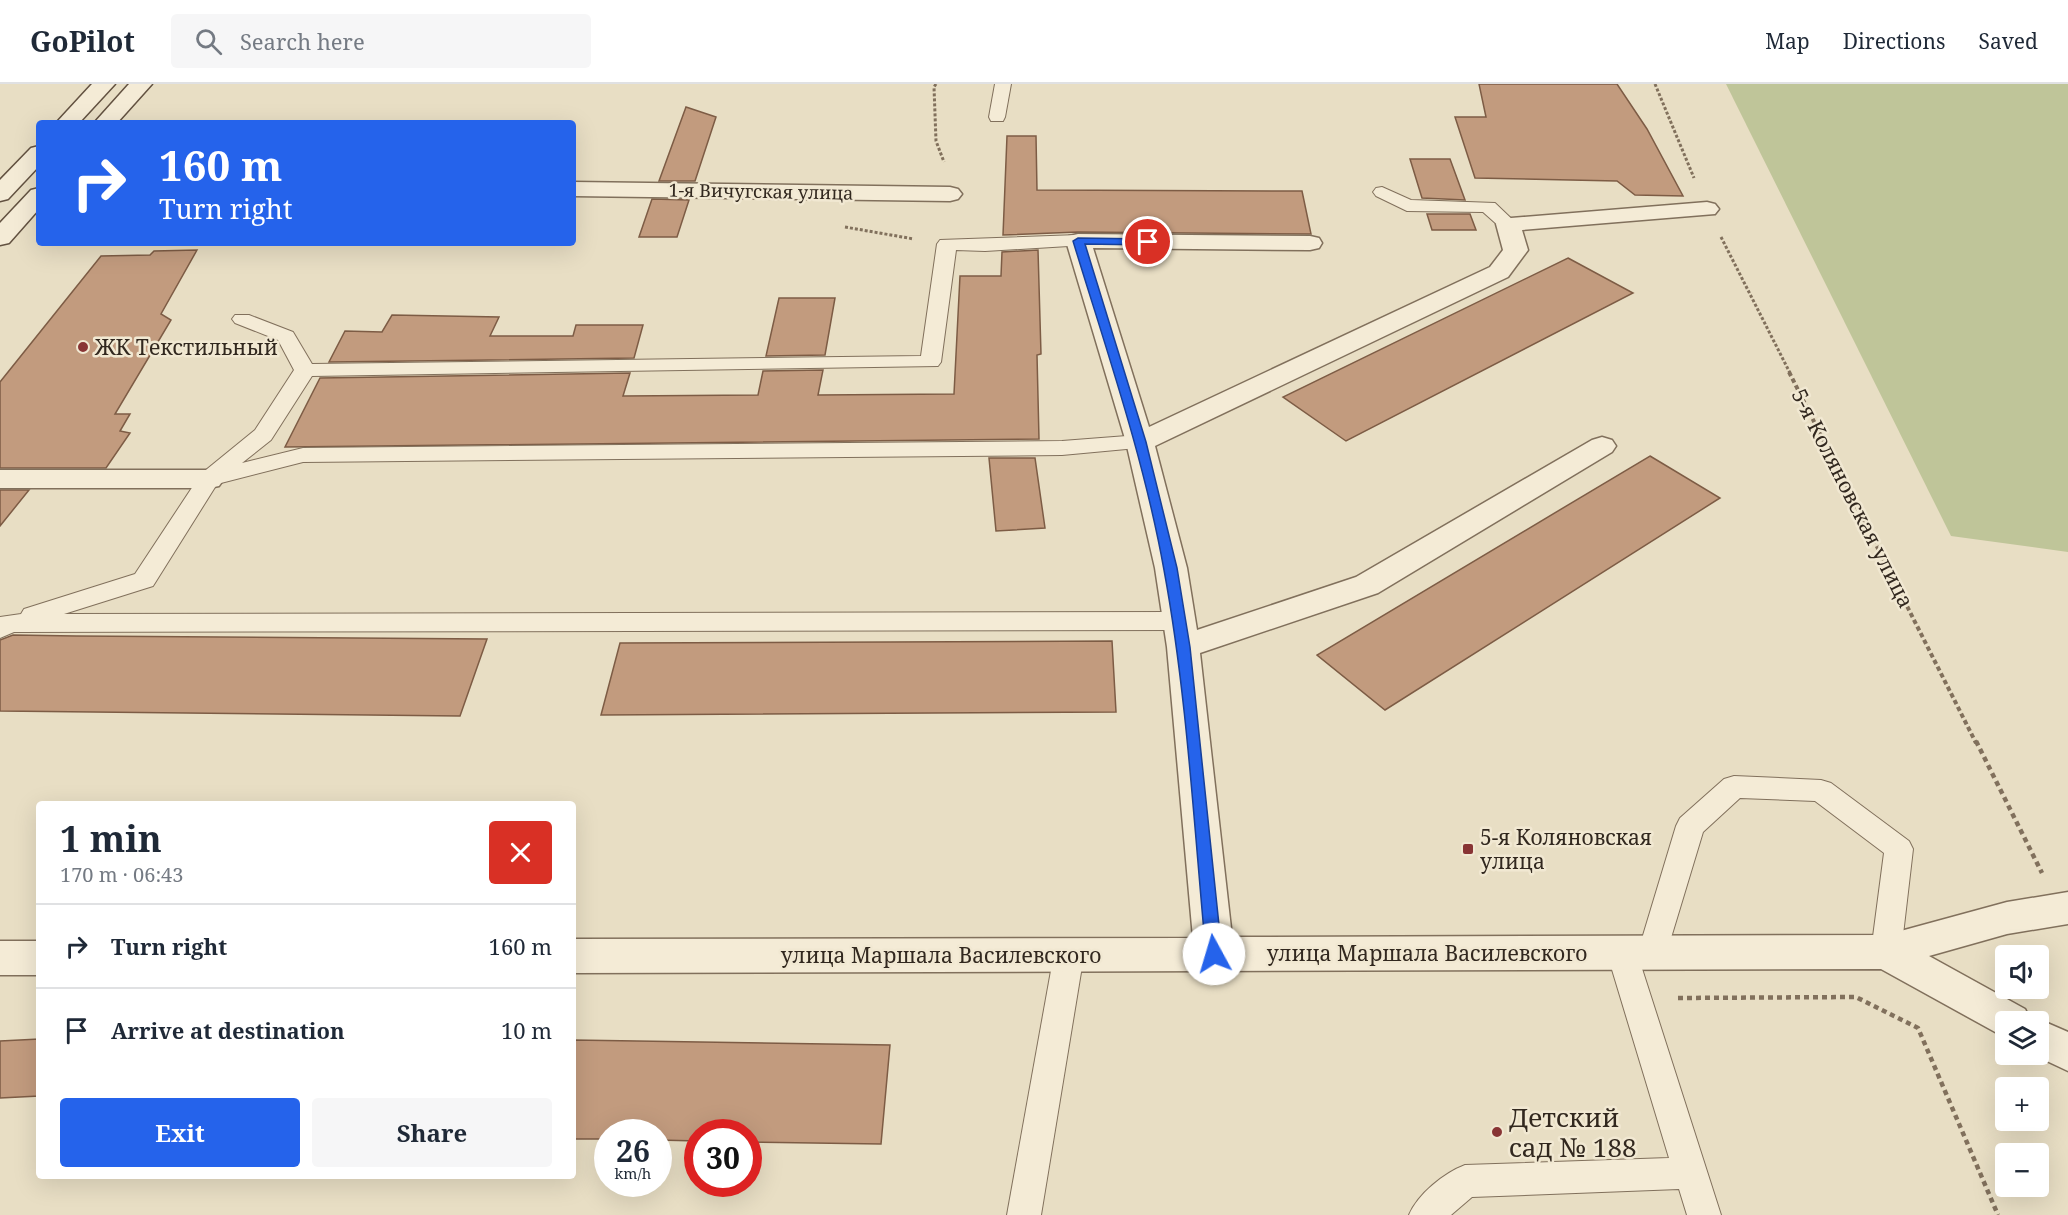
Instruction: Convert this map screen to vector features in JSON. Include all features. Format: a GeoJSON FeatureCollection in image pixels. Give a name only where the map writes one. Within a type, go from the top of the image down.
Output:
{"type":"FeatureCollection","features":[{"type":"Feature","properties":{"kind":"street"},"geometry":{"type":"LineString","coordinates":[[70,120],[104,84]]}},
{"type":"Feature","properties":{"kind":"street"},"geometry":{"type":"LineString","coordinates":[[108,120],[141,84]]}},
{"type":"Feature","properties":{"kind":"street"},"geometry":{"type":"LineString","coordinates":[[4,186],[36,156]]}},
{"type":"Feature","properties":{"kind":"street"},"geometry":{"type":"LineString","coordinates":[[4,186],[36,182]]}},
{"type":"Feature","properties":{"kind":"street","name":"1-я Вичугская улица"},"geometry":{"type":"LineString","coordinates":[[576,189],[950,194]]}},
{"type":"Feature","properties":{"kind":"street"},"geometry":{"type":"LineString","coordinates":[[0,238],[36,198]]}},
{"type":"Feature","properties":{"kind":"street"},"geometry":{"type":"LineString","coordinates":[[1140,442],[1498,272],[1516,250],[1508,224],[1707,209]]}},
{"type":"Feature","properties":{"kind":"street"},"geometry":{"type":"LineString","coordinates":[[1214,954],[1181,634],[1171,568],[1140,442],[1078,241],[1310,243]]}},
{"type":"Feature","properties":{"kind":"street"},"geometry":{"type":"LineString","coordinates":[[1181,634],[1367,585],[1602,446]]}},
{"type":"Feature","properties":{"kind":"street"},"geometry":{"type":"LineString","coordinates":[[0,479],[208,479]]}},
{"type":"Feature","properties":{"kind":"street","name":"улица Маршала Василевского"},"geometry":{"type":"LineString","coordinates":[[576,956],[1886,952],[2007,918],[2064,908]]}},
{"type":"Feature","properties":{"kind":"street"},"geometry":{"type":"LineString","coordinates":[[1886,952],[1995,1013]]}},
{"type":"Feature","properties":{"kind":"street"},"geometry":{"type":"LineString","coordinates":[[0,958],[36,958]]}},
{"type":"Feature","properties":{"kind":"street"},"geometry":{"type":"LineString","coordinates":[[2049,1043],[2068,1053]]}},
{"type":"Feature","properties":{"kind":"lane"},"geometry":{"type":"LineString","coordinates":[[997,117],[1003,84]]}},
{"type":"Feature","properties":{"kind":"lane"},"geometry":{"type":"LineString","coordinates":[[1382,192],[1407,205],[1488,207],[1508,224]]}},
{"type":"Feature","properties":{"kind":"lane"},"geometry":{"type":"LineString","coordinates":[[305,370],[931,362],[946,244],[1078,241]]}},
{"type":"Feature","properties":{"kind":"lane"},"geometry":{"type":"LineString","coordinates":[[242,320],[286,336],[305,370]]}},
{"type":"Feature","properties":{"kind":"lane"},"geometry":{"type":"LineString","coordinates":[[4,626],[144,580],[208,479],[263,435],[305,370]]}},
{"type":"Feature","properties":{"kind":"lane"},"geometry":{"type":"LineString","coordinates":[[208,479],[303,455],[1062,448],[1140,442]]}},
{"type":"Feature","properties":{"kind":"lane"},"geometry":{"type":"LineString","coordinates":[[4,626],[1181,634]]}},
{"type":"Feature","properties":{"kind":"lane"},"geometry":{"type":"LineString","coordinates":[[1704,1215],[1638,998],[1638,952],[1690,826],[1734,787],[1821,791],[1899,849],[1886,952]]}},
{"type":"Feature","properties":{"kind":"lane"},"geometry":{"type":"LineString","coordinates":[[1024,1215],[1069,954]]}},
{"type":"Feature","properties":{"kind":"lane"},"geometry":{"type":"LineString","coordinates":[[1426,1215],[1465,1180],[1691,1173]]}},
{"type":"Feature","properties":{"kind":"path","name":"5-я Коляновская улица"},"geometry":{"type":"LineString","coordinates":[[1655,84],[1707,209],[2064,908]]}},
{"type":"Feature","properties":{"kind":"path"},"geometry":{"type":"LineString","coordinates":[[1638,998],[1856,998],[1918,1028],[1998,1215]]}},
{"type":"Feature","properties":{"kind":"green space"},"geometry":{"type":"Polygon","coordinates":[[[1726,84],[2068,84],[2068,552],[1951,536],[1726,84]]]}},
{"type":"Feature","properties":{"kind":"building"},"geometry":{"type":"Polygon","coordinates":[[[1479,84],[1617,84],[1647,129],[1683,196],[1635,195],[1617,181],[1475,178],[1455,117],[1486,117],[1479,84]]]}},
{"type":"Feature","properties":{"kind":"building"},"geometry":{"type":"Polygon","coordinates":[[[686,107],[716,117],[695,181],[659,181],[686,107]]]}},
{"type":"Feature","properties":{"kind":"building"},"geometry":{"type":"Polygon","coordinates":[[[1007,136],[1036,136],[1037,190],[1302,191],[1311,234],[1078,232],[1003,235],[1007,136]]]}},
{"type":"Feature","properties":{"kind":"building"},"geometry":{"type":"Polygon","coordinates":[[[1410,159],[1450,159],[1465,200],[1422,198],[1410,159]]]}},
{"type":"Feature","properties":{"kind":"building"},"geometry":{"type":"Polygon","coordinates":[[[652,199],[689,200],[677,237],[639,237],[652,199]]]}},
{"type":"Feature","properties":{"kind":"building"},"geometry":{"type":"Polygon","coordinates":[[[1427,214],[1470,214],[1476,230],[1432,230],[1427,214]]]}},
{"type":"Feature","properties":{"kind":"building","name":"ЖК Текстильный"},"geometry":{"type":"Polygon","coordinates":[[[197,250],[161,314],[171,320],[115,414],[130,414],[120,431],[130,433],[106,468],[0,468],[0,382],[101,256],[150,255],[154,251],[197,250]]]}},
{"type":"Feature","properties":{"kind":"building"},"geometry":{"type":"Polygon","coordinates":[[[1038,250],[1041,354],[1037,355],[1039,439],[285,447],[320,378],[630,373],[623,396],[758,395],[763,371],[823,370],[818,395],[954,394],[960,276],[1001,276],[1002,252],[1038,250]]]}},
{"type":"Feature","properties":{"kind":"building"},"geometry":{"type":"Polygon","coordinates":[[[1568,258],[1633,293],[1346,441],[1283,397],[1568,258]]]}},
{"type":"Feature","properties":{"kind":"building"},"geometry":{"type":"Polygon","coordinates":[[[779,298],[835,298],[825,355],[766,356],[779,298]]]}},
{"type":"Feature","properties":{"kind":"building"},"geometry":{"type":"Polygon","coordinates":[[[392,315],[499,317],[490,336],[573,336],[576,325],[643,325],[634,358],[329,362],[345,331],[382,332],[392,315]]]}},
{"type":"Feature","properties":{"kind":"building"},"geometry":{"type":"Polygon","coordinates":[[[1650,456],[1720,498],[1385,710],[1317,655],[1650,456]]]}},
{"type":"Feature","properties":{"kind":"building"},"geometry":{"type":"Polygon","coordinates":[[[989,458],[1035,458],[1045,528],[996,531],[989,458]]]}},
{"type":"Feature","properties":{"kind":"building"},"geometry":{"type":"Polygon","coordinates":[[[0,490],[29,490],[0,526],[0,490]]]}},
{"type":"Feature","properties":{"kind":"building"},"geometry":{"type":"Polygon","coordinates":[[[13,635],[487,639],[460,716],[0,711],[0,640],[13,635]]]}},
{"type":"Feature","properties":{"kind":"building"},"geometry":{"type":"Polygon","coordinates":[[[1112,641],[1116,712],[601,715],[620,643],[1112,641]]]}},
{"type":"Feature","properties":{"kind":"building"},"geometry":{"type":"Polygon","coordinates":[[[36,1039],[36,1096],[0,1098],[0,1041],[36,1039]]]}},
{"type":"Feature","properties":{"kind":"building"},"geometry":{"type":"Polygon","coordinates":[[[576,1040],[890,1045],[881,1144],[762,1142],[762,1119],[684,1119],[684,1141],[672,1140],[672,1119],[594,1119],[594,1139],[576,1139],[576,1040]]]}},
{"type":"Feature","properties":{"kind":"place","name":"ЖК Текстильный"},"geometry":{"type":"Point","coordinates":[83,347]}},
{"type":"Feature","properties":{"kind":"place","name":"5-я Коляновская улица"},"geometry":{"type":"Point","coordinates":[1468,849]}},
{"type":"Feature","properties":{"kind":"place","name":"Детский сад № 188"},"geometry":{"type":"Point","coordinates":[1497,1132]}},
{"type":"Feature","properties":{"kind":"route"},"geometry":{"type":"LineString","coordinates":[[1148,242],[1078,241],[1140,442],[1171,568],[1183,647],[1214,954]]}}]}
